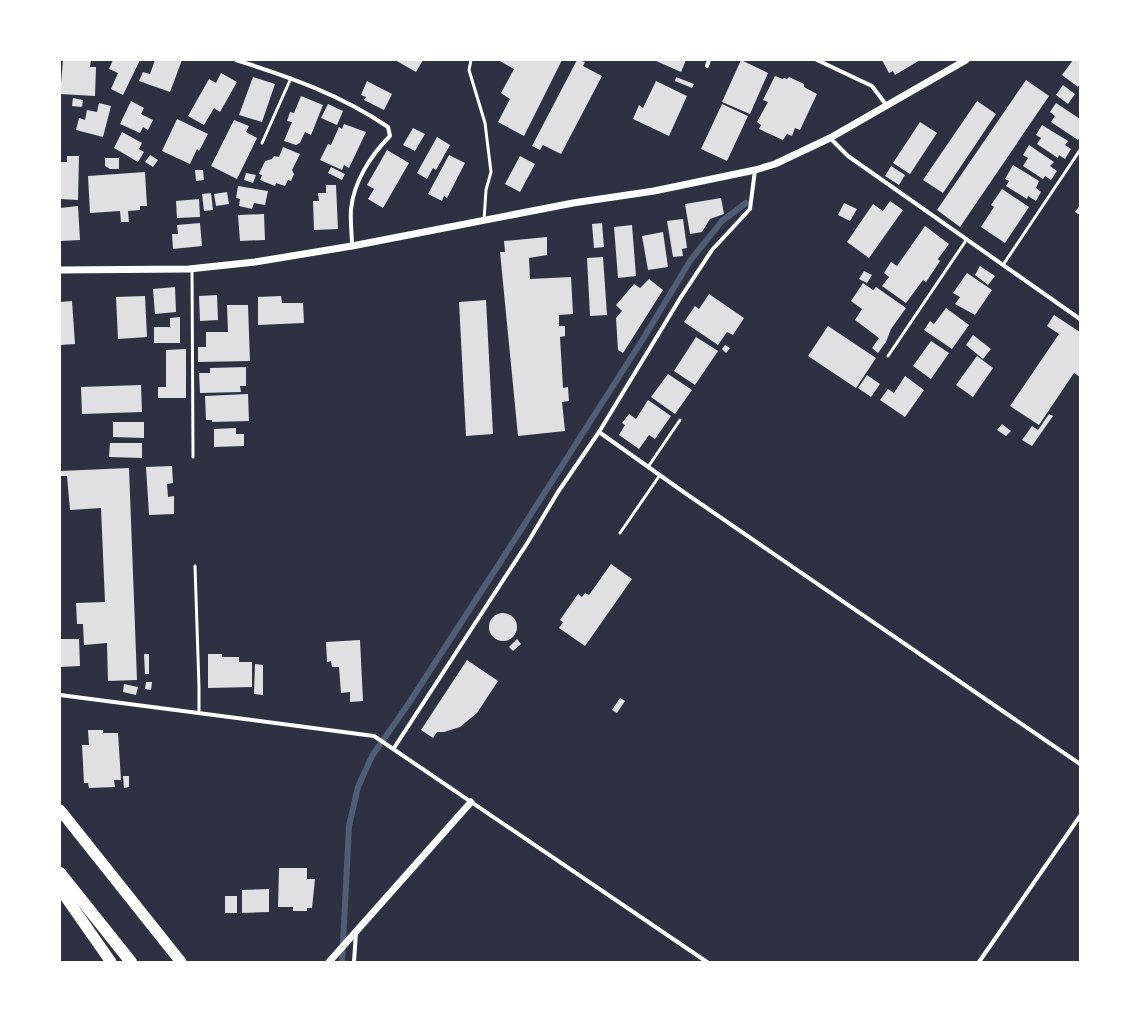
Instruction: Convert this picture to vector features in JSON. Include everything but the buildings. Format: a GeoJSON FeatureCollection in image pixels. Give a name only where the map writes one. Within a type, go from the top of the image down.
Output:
{"type":"FeatureCollection","features":[{"type":"Feature","properties":{"kind":"highway"},"geometry":{"type":"LineString","coordinates":[[60,810],[181,962]]}},
{"type":"Feature","properties":{"kind":"highway"},"geometry":{"type":"LineString","coordinates":[[60,873],[131,962]]}},
{"type":"Feature","properties":{"kind":"highway"},"geometry":{"type":"LineString","coordinates":[[60,889],[111,962]]}},
{"type":"Feature","properties":{"kind":"street"},"geometry":{"type":"LineString","coordinates":[[236,60],[291,78],[337,97],[367,112],[388,127],[390,136],[375,151],[356,188],[351,209],[352,246]]}},
{"type":"Feature","properties":{"kind":"street"},"geometry":{"type":"LineString","coordinates":[[707,66],[709,60]]}},
{"type":"Feature","properties":{"kind":"street"},"geometry":{"type":"LineString","coordinates":[[817,60],[872,86],[887,106]]}},
{"type":"Feature","properties":{"kind":"street"},"geometry":{"type":"LineString","coordinates":[[60,270],[192,269],[255,262],[352,246],[572,203],[654,191],[755,170],[775,164],[830,138],[966,60]]}},
{"type":"Feature","properties":{"kind":"street"},"geometry":{"type":"LineString","coordinates":[[830,138],[848,156],[1080,319]]}},
{"type":"Feature","properties":{"kind":"street"},"geometry":{"type":"LineString","coordinates":[[392,747],[528,542],[558,492],[599,432],[712,250],[750,209],[755,170]]}},
{"type":"Feature","properties":{"kind":"street"},"geometry":{"type":"LineString","coordinates":[[599,432],[660,476],[1080,764]]}},
{"type":"Feature","properties":{"kind":"street"},"geometry":{"type":"LineString","coordinates":[[60,695],[374,736],[707,962]]}},
{"type":"Feature","properties":{"kind":"street"},"geometry":{"type":"LineString","coordinates":[[329,962],[471,802]]}},
{"type":"Feature","properties":{"kind":"street"},"geometry":{"type":"LineString","coordinates":[[979,962],[1080,816]]}},
{"type":"Feature","properties":{"kind":"street"},"geometry":{"type":"LineString","coordinates":[[354,962],[356,931]]}},
{"type":"Feature","properties":{"kind":"lane"},"geometry":{"type":"LineString","coordinates":[[471,60],[470,70],[485,123],[491,172],[486,190],[484,220]]}},
{"type":"Feature","properties":{"kind":"lane"},"geometry":{"type":"LineString","coordinates":[[262,143],[291,78]]}},
{"type":"Feature","properties":{"kind":"lane"},"geometry":{"type":"LineString","coordinates":[[1003,265],[1080,150]]}},
{"type":"Feature","properties":{"kind":"lane"},"geometry":{"type":"LineString","coordinates":[[888,356],[967,239]]}},
{"type":"Feature","properties":{"kind":"lane"},"geometry":{"type":"LineString","coordinates":[[192,269],[193,457]]}},
{"type":"Feature","properties":{"kind":"lane"},"geometry":{"type":"LineString","coordinates":[[648,467],[680,420]]}},
{"type":"Feature","properties":{"kind":"lane"},"geometry":{"type":"LineString","coordinates":[[620,533],[660,476]]}},
{"type":"Feature","properties":{"kind":"lane"},"geometry":{"type":"LineString","coordinates":[[195,566],[200,687],[199,713]]}},
{"type":"Feature","properties":{"kind":"waterway"},"geometry":{"type":"LineString","coordinates":[[342,962],[349,826],[358,787],[372,756],[409,703],[501,561],[643,339],[690,261],[722,221],[746,203]]}}]}
